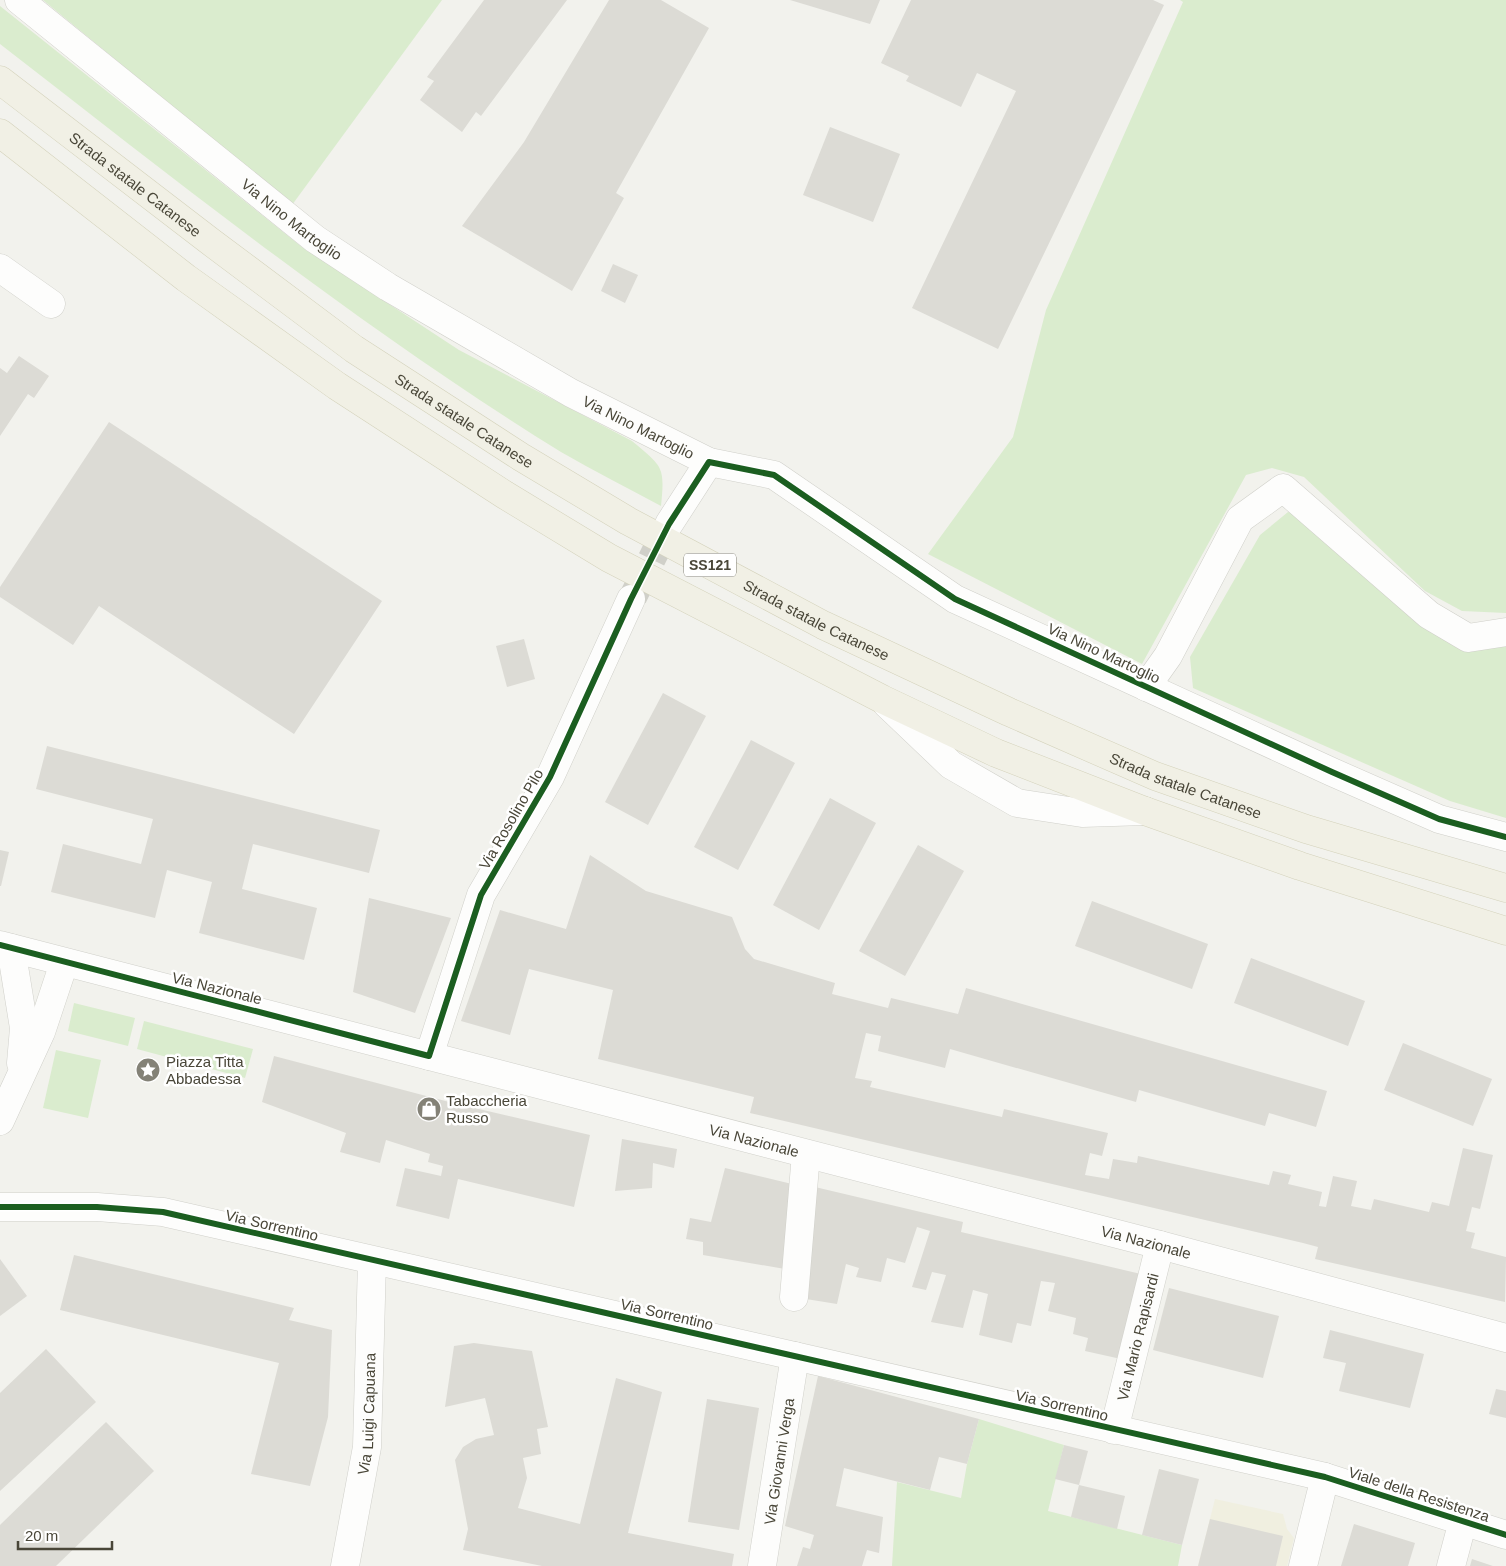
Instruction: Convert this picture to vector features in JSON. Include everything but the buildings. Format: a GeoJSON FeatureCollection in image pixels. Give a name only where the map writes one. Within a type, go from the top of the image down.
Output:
{"type":"FeatureCollection","features":[{"type":"Feature","properties":{"kind":"main road","name":"Strada statale Catanese"},"geometry":{"type":"LineString","coordinates":[[0,80],[218,248],[354,349],[521,458],[628,521],[823,625],[1009,712],[1155,776],[1306,829],[1506,888]]}},
{"type":"Feature","properties":{"kind":"main road","name":"SS121"},"geometry":{"type":"LineString","coordinates":[[0,133],[186,278],[336,386],[505,496],[608,558],[882,699],[996,753],[1146,812],[1300,866],[1506,931]]}},
{"type":"Feature","properties":{"kind":"street","name":"Via Nino Martoglio"},"geometry":{"type":"LineString","coordinates":[[19,0],[315,240],[388,287],[571,392],[709,462],[774,475],[955,599],[1438,819],[1506,837]]}},
{"type":"Feature","properties":{"kind":"street"},"geometry":{"type":"LineString","coordinates":[[0,268],[51,304]]}},
{"type":"Feature","properties":{"kind":"street"},"geometry":{"type":"LineString","coordinates":[[669,524],[709,462]]}},
{"type":"Feature","properties":{"kind":"street"},"geometry":{"type":"LineString","coordinates":[[1146,687],[1168,656],[1240,519],[1282,488],[1429,616],[1468,638],[1506,632]]}},
{"type":"Feature","properties":{"kind":"street","name":"Via Rosolino Pilo"},"geometry":{"type":"LineString","coordinates":[[428,1056],[481,895],[550,777],[631,599]]}},
{"type":"Feature","properties":{"kind":"street"},"geometry":{"type":"LineString","coordinates":[[882,699],[951,765],[1017,803],[1082,813],[1146,812]]}},
{"type":"Feature","properties":{"kind":"street"},"geometry":{"type":"LineString","coordinates":[[5,946],[24,1028],[19,1084]]}},
{"type":"Feature","properties":{"kind":"street","name":"Via Nazionale"},"geometry":{"type":"LineString","coordinates":[[5,946],[64,963],[1160,1245],[1506,1338]]}},
{"type":"Feature","properties":{"kind":"street"},"geometry":{"type":"LineString","coordinates":[[0,1121],[19,1084],[41,1032],[64,963]]}},
{"type":"Feature","properties":{"kind":"street"},"geometry":{"type":"LineString","coordinates":[[794,1297],[806,1154]]}},
{"type":"Feature","properties":{"kind":"street","name":"Via Sorrentino"},"geometry":{"type":"LineString","coordinates":[[0,1207],[97,1207],[163,1212],[1325,1477]]}},
{"type":"Feature","properties":{"kind":"street","name":"Via Mario Rapisardi"},"geometry":{"type":"LineString","coordinates":[[1114,1430],[1160,1245]]}},
{"type":"Feature","properties":{"kind":"street","name":"Via Luigi Capuana"},"geometry":{"type":"LineString","coordinates":[[345,1566],[367,1447],[372,1261]]}},
{"type":"Feature","properties":{"kind":"street","name":"Via Giovanni Verga"},"geometry":{"type":"LineString","coordinates":[[762,1566],[795,1356]]}},
{"type":"Feature","properties":{"kind":"street"},"geometry":{"type":"LineString","coordinates":[[1303,1566],[1325,1477]]}},
{"type":"Feature","properties":{"kind":"street","name":"Viale della Resistenza"},"geometry":{"type":"LineString","coordinates":[[1325,1477],[1506,1535]]}},
{"type":"Feature","properties":{"kind":"street"},"geometry":{"type":"LineString","coordinates":[[1451,1566],[1463,1521]]}},
{"type":"Feature","properties":{"kind":"shaded area"},"geometry":{"type":"Polygon","coordinates":[[[1215,1499],[1283,1514],[1287,1529],[1294,1538],[1287,1566],[1198,1566],[1215,1499]]]}},
{"type":"Feature","properties":{"kind":"green space"},"geometry":{"type":"Polygon","coordinates":[[[43,0],[442,0],[292,205],[43,0]]]}},
{"type":"Feature","properties":{"kind":"green space"},"geometry":{"type":"Polygon","coordinates":[[[1180,0],[1506,0],[1506,613],[1462,611],[1425,591],[1304,477],[1272,468],[1246,475],[1142,664],[928,554],[1013,437],[1046,310],[1183,2],[1180,0]]]}},
{"type":"Feature","properties":{"kind":"green space"},"geometry":{"type":"Polygon","coordinates":[[[0,6],[302,247],[459,350],[632,441],[656,462],[660,468],[663,483],[661,506],[561,452],[488,405],[416,357],[275,256],[0,44],[0,6]]]}},
{"type":"Feature","properties":{"kind":"green space"},"geometry":{"type":"Polygon","coordinates":[[[1288,512],[1306,518],[1458,646],[1506,646],[1506,818],[1450,801],[1193,688],[1190,657],[1260,535],[1288,512]]]}},
{"type":"Feature","properties":{"kind":"green space"},"geometry":{"type":"Polygon","coordinates":[[[74,1003],[135,1018],[128,1046],[68,1031],[74,1003]]]}},
{"type":"Feature","properties":{"kind":"green space"},"geometry":{"type":"Polygon","coordinates":[[[144,1021],[253,1049],[245,1078],[137,1049],[144,1021]]]}},
{"type":"Feature","properties":{"kind":"green space"},"geometry":{"type":"Polygon","coordinates":[[[56,1050],[101,1060],[88,1118],[43,1108],[56,1050]]]}},
{"type":"Feature","properties":{"kind":"green space"},"geometry":{"type":"Polygon","coordinates":[[[979,1419],[1064,1445],[1048,1511],[1182,1545],[1178,1566],[892,1566],[897,1482],[961,1498],[967,1464],[979,1419]]]}},
{"type":"Feature","properties":{"kind":"tunnel"},"geometry":{"type":"LineString","coordinates":[[633,597],[669,524]]}},
{"type":"Feature","properties":{"kind":"cycle path"},"geometry":{"type":"LineString","coordinates":[[0,945],[429,1056],[481,895],[550,777],[631,599],[669,524],[709,462],[774,475],[955,599],[1439,819],[1506,837]]}},
{"type":"Feature","properties":{"kind":"cycle path"},"geometry":{"type":"LineString","coordinates":[[0,1207],[97,1207],[163,1212],[1325,1477],[1506,1535]]}},
{"type":"Feature","properties":{"kind":"place","name":"Piazza Titta Abbadessa"},"geometry":{"type":"Point","coordinates":[148,1070]}},
{"type":"Feature","properties":{"kind":"place","name":"Tabaccheria Russo"},"geometry":{"type":"Point","coordinates":[429,1109]}}]}
